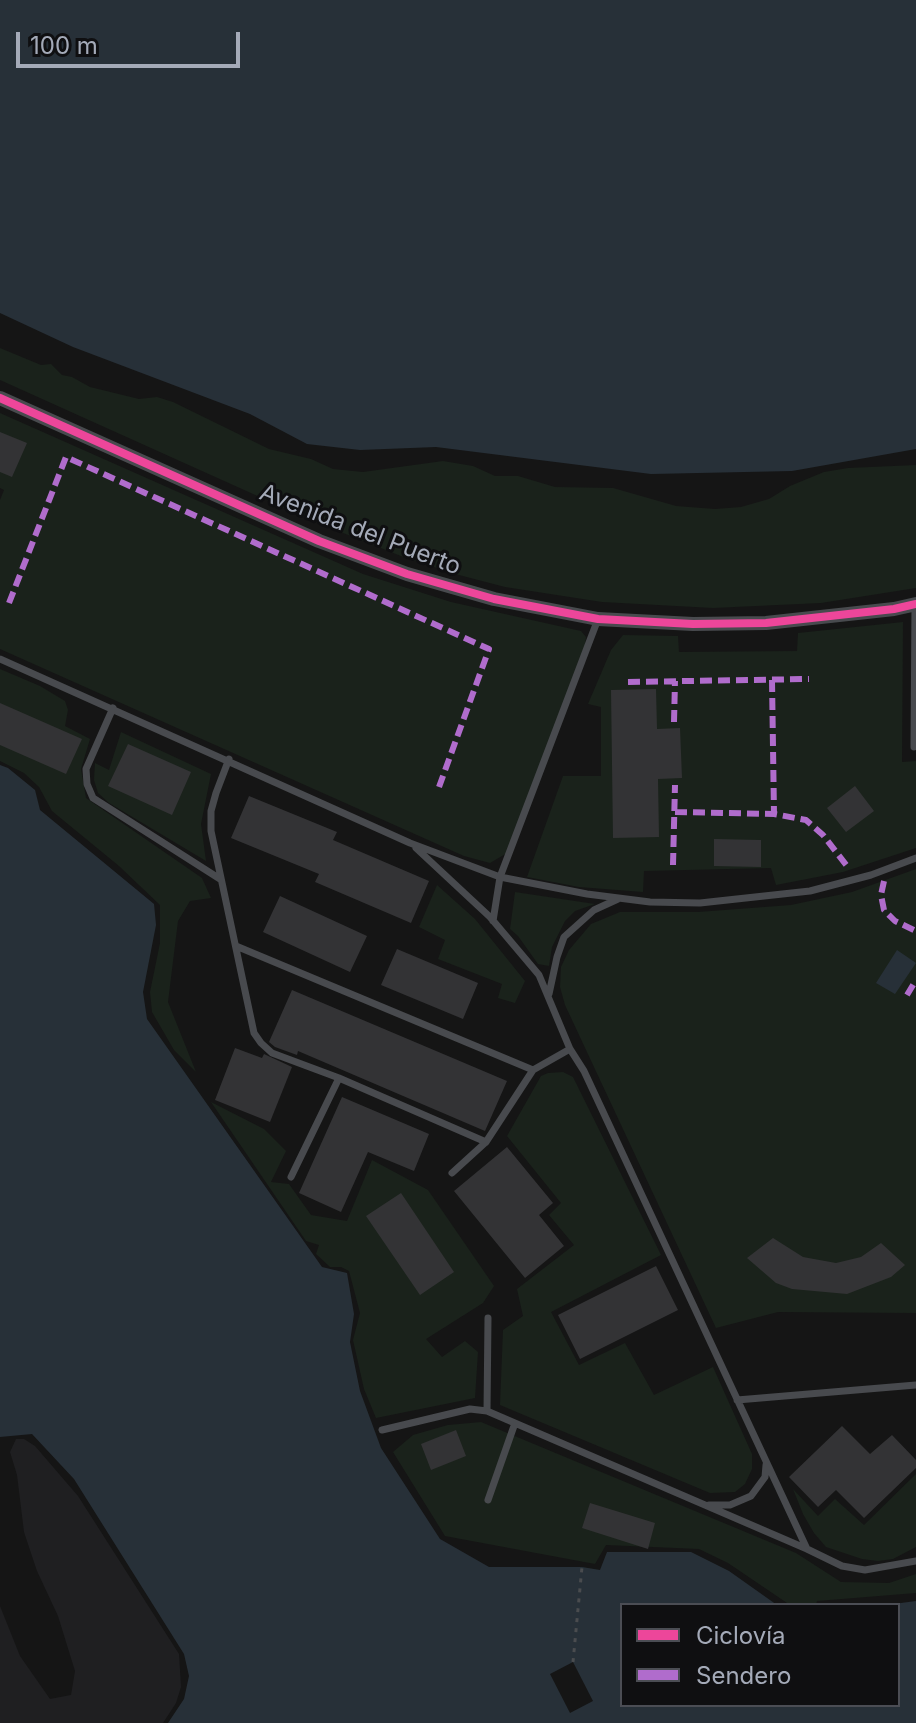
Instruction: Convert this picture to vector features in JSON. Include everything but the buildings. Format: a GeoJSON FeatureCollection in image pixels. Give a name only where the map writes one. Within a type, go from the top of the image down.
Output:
{"type":"FeatureCollection","features":[{"type":"Feature","properties":{"kind":"street","name":"Avenida del Puerto"},"geometry":{"type":"LineString","coordinates":[[0,398],[319,541],[392,569],[494,599],[598,619],[693,624],[766,623],[915,604]]}},
{"type":"Feature","properties":{"kind":"lane"},"geometry":{"type":"LineString","coordinates":[[914,747],[915,604]]}},
{"type":"Feature","properties":{"kind":"lane"},"geometry":{"type":"LineString","coordinates":[[493,921],[500,877],[598,619]]}},
{"type":"Feature","properties":{"kind":"lane"},"geometry":{"type":"LineString","coordinates":[[0,659],[229,759],[410,843],[500,877],[620,898],[700,903],[840,885],[916,858]]}},
{"type":"Feature","properties":{"kind":"lane"},"geometry":{"type":"LineString","coordinates":[[113,708],[86,769],[87,784],[93,798],[220,879]]}},
{"type":"Feature","properties":{"kind":"lane"},"geometry":{"type":"LineString","coordinates":[[229,759],[211,811],[211,831],[254,1033],[272,1053],[339,1078],[486,1142]]}},
{"type":"Feature","properties":{"kind":"lane"},"geometry":{"type":"LineString","coordinates":[[410,843],[493,921],[539,975],[570,1049],[591,1085],[807,1549]]}},
{"type":"Feature","properties":{"kind":"lane"},"geometry":{"type":"LineString","coordinates":[[549,994],[564,937],[594,910],[620,898]]}},
{"type":"Feature","properties":{"kind":"lane"},"geometry":{"type":"LineString","coordinates":[[236,946],[533,1070]]}},
{"type":"Feature","properties":{"kind":"lane"},"geometry":{"type":"LineString","coordinates":[[452,1173],[486,1142],[533,1070],[570,1049]]}},
{"type":"Feature","properties":{"kind":"lane"},"geometry":{"type":"LineString","coordinates":[[291,1177],[339,1078]]}},
{"type":"Feature","properties":{"kind":"lane"},"geometry":{"type":"LineString","coordinates":[[487,1411],[488,1318]]}},
{"type":"Feature","properties":{"kind":"lane"},"geometry":{"type":"LineString","coordinates":[[737,1400],[916,1385]]}},
{"type":"Feature","properties":{"kind":"lane"},"geometry":{"type":"LineString","coordinates":[[382,1430],[470,1409],[487,1411],[842,1566],[865,1570],[916,1561]]}},
{"type":"Feature","properties":{"kind":"lane"},"geometry":{"type":"LineString","coordinates":[[488,1500],[515,1423]]}},
{"type":"Feature","properties":{"kind":"lane"},"geometry":{"type":"LineString","coordinates":[[704,1505],[730,1505],[751,1496],[765,1477],[767,1463]]}},
{"type":"Feature","properties":{"kind":"path"},"geometry":{"type":"LineString","coordinates":[[573,1662],[582,1567]]}},
{"type":"Feature","properties":{"kind":"shaded area"},"geometry":{"type":"Polygon","coordinates":[[[0,0],[916,0],[916,449],[792,471],[651,474],[436,447],[360,450],[307,444],[250,414],[73,347],[0,313],[0,0]]]}},
{"type":"Feature","properties":{"kind":"shaded area"},"geometry":{"type":"Polygon","coordinates":[[[0,348],[41,365],[51,364],[62,375],[90,387],[139,399],[157,397],[173,402],[269,449],[311,459],[333,469],[363,472],[443,461],[473,466],[495,476],[518,476],[555,487],[613,488],[676,506],[715,509],[741,507],[769,499],[790,486],[824,472],[916,465],[916,588],[821,603],[713,608],[602,602],[505,587],[459,575],[406,558],[313,521],[0,380],[0,348]]]}},
{"type":"Feature","properties":{"kind":"shaded area"},"geometry":{"type":"Polygon","coordinates":[[[0,413],[363,574],[451,602],[581,631],[586,637],[585,647],[507,853],[490,863],[464,856],[0,649],[0,500],[4,490],[0,488],[0,413]]]}},
{"type":"Feature","properties":{"kind":"shaded area"},"geometry":{"type":"Polygon","coordinates":[[[903,622],[902,762],[916,761],[916,848],[843,872],[776,885],[771,868],[644,871],[643,892],[579,887],[527,877],[563,776],[601,776],[601,707],[588,704],[611,650],[623,635],[678,636],[679,652],[797,651],[798,633],[903,622]]]}},
{"type":"Feature","properties":{"kind":"shaded area"},"geometry":{"type":"Polygon","coordinates":[[[0,669],[40,686],[65,701],[68,710],[65,726],[90,739],[81,769],[86,798],[202,878],[211,898],[190,901],[178,921],[168,1002],[196,1072],[174,1050],[152,1012],[150,992],[160,943],[160,905],[119,866],[52,811],[39,787],[24,773],[0,761],[0,669]]]}},
{"type":"Feature","properties":{"kind":"shaded area"},"geometry":{"type":"Polygon","coordinates":[[[121,732],[211,774],[201,824],[206,861],[109,803],[98,793],[94,780],[95,763],[109,770],[121,732]]]}},
{"type":"Feature","properties":{"kind":"shaded area"},"geometry":{"type":"Polygon","coordinates":[[[0,765],[35,790],[40,810],[154,904],[156,925],[143,992],[147,1019],[322,1267],[347,1273],[354,1314],[350,1342],[360,1391],[381,1448],[440,1539],[489,1567],[582,1567],[600,1570],[607,1552],[691,1552],[729,1571],[774,1603],[620,1603],[620,1707],[900,1707],[900,1603],[916,1601],[916,1723],[168,1723],[184,1699],[189,1676],[184,1654],[74,1479],[32,1434],[0,1437],[0,765]]]}},
{"type":"Feature","properties":{"kind":"shaded area"},"geometry":{"type":"Polygon","coordinates":[[[916,869],[916,1313],[778,1312],[716,1328],[565,1005],[560,987],[561,967],[569,950],[591,924],[620,912],[698,912],[791,905],[852,892],[916,869]]]}},
{"type":"Feature","properties":{"kind":"shaded area"},"geometry":{"type":"Polygon","coordinates":[[[437,885],[475,919],[525,981],[515,1003],[498,998],[502,984],[438,959],[445,940],[419,927],[437,885]]]}},
{"type":"Feature","properties":{"kind":"shaded area"},"geometry":{"type":"Polygon","coordinates":[[[515,892],[595,904],[575,911],[565,921],[552,947],[549,966],[538,964],[510,929],[515,892]]]}},
{"type":"Feature","properties":{"kind":"shaded area"},"geometry":{"type":"Polygon","coordinates":[[[897,950],[916,963],[895,994],[876,983],[897,950]]]}},
{"type":"Feature","properties":{"kind":"shaded area"},"geometry":{"type":"Polygon","coordinates":[[[563,1072],[573,1077],[661,1255],[551,1312],[579,1365],[625,1343],[654,1395],[713,1367],[752,1454],[752,1469],[745,1484],[735,1492],[710,1493],[500,1405],[503,1330],[523,1316],[517,1289],[574,1245],[549,1215],[561,1203],[507,1136],[541,1076],[563,1072]]]}},
{"type":"Feature","properties":{"kind":"shaded area"},"geometry":{"type":"Polygon","coordinates":[[[211,1102],[264,1129],[286,1151],[271,1182],[289,1184],[311,1215],[347,1221],[372,1160],[428,1190],[494,1286],[483,1303],[426,1339],[442,1357],[465,1341],[478,1352],[475,1398],[376,1418],[364,1389],[353,1340],[360,1313],[349,1271],[330,1267],[316,1254],[319,1245],[306,1241],[211,1102]]]}},
{"type":"Feature","properties":{"kind":"shaded area"},"geometry":{"type":"Polygon","coordinates":[[[481,1422],[796,1553],[841,1582],[889,1583],[916,1574],[916,1593],[787,1603],[728,1563],[699,1549],[606,1545],[595,1564],[445,1536],[393,1452],[413,1435],[448,1425],[481,1422]]]}},
{"type":"Feature","properties":{"kind":"shaded area"},"geometry":{"type":"Polygon","coordinates":[[[16,1439],[24,1439],[35,1446],[78,1496],[179,1654],[181,1687],[176,1703],[163,1723],[0,1723],[0,1606],[20,1656],[50,1699],[71,1695],[75,1671],[58,1616],[37,1571],[24,1532],[17,1475],[10,1452],[16,1439]]]}},
{"type":"Feature","properties":{"kind":"shaded area"},"geometry":{"type":"Polygon","coordinates":[[[916,1474],[916,1547],[893,1559],[878,1561],[826,1547],[803,1514],[793,1489],[818,1516],[835,1499],[864,1525],[916,1474]]]}},
{"type":"Feature","properties":{"kind":"pier"},"geometry":{"type":"Polygon","coordinates":[[[573,1662],[593,1701],[570,1713],[550,1674],[573,1662]]]}},
{"type":"Feature","properties":{"kind":"marked path"},"geometry":{"type":"LineString","coordinates":[[9,603],[66,457],[489,649],[439,787]]}},
{"type":"Feature","properties":{"kind":"marked path"},"geometry":{"type":"LineString","coordinates":[[628,682],[809,679]]}},
{"type":"Feature","properties":{"kind":"marked path"},"geometry":{"type":"LineString","coordinates":[[772,680],[774,814]]}},
{"type":"Feature","properties":{"kind":"marked path"},"geometry":{"type":"LineString","coordinates":[[674,722],[675,681]]}},
{"type":"Feature","properties":{"kind":"marked path"},"geometry":{"type":"LineString","coordinates":[[673,865],[675,785]]}},
{"type":"Feature","properties":{"kind":"marked path"},"geometry":{"type":"LineString","coordinates":[[675,812],[774,814],[806,820],[823,835],[847,866]]}},
{"type":"Feature","properties":{"kind":"marked path"},"geometry":{"type":"LineString","coordinates":[[884,881],[881,895],[884,910],[895,921],[916,931]]}},
{"type":"Feature","properties":{"kind":"marked path"},"geometry":{"type":"LineString","coordinates":[[907,995],[916,980]]}},
{"type":"Feature","properties":{"kind":"cycle path"},"geometry":{"type":"LineString","coordinates":[[0,398],[319,541],[407,574],[494,599],[598,619],[693,624],[766,623],[916,604]]}}]}
